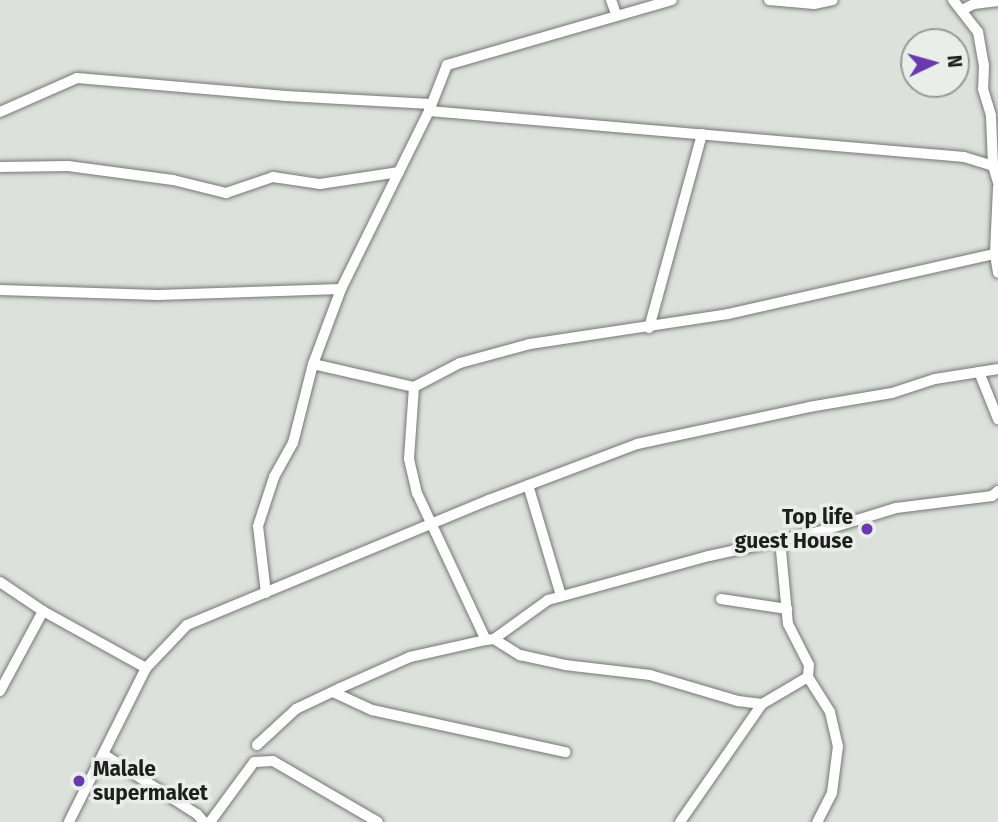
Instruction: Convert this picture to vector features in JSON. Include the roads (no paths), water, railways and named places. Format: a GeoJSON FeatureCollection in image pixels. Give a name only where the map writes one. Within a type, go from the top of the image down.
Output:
{"type":"FeatureCollection","features":[{"type":"Feature","properties":{"kind":"street"},"geometry":{"type":"LineString","coordinates":[[611,0],[617,14]]}},
{"type":"Feature","properties":{"kind":"street"},"geometry":{"type":"LineString","coordinates":[[266,593],[258,526],[274,477],[293,443],[313,364],[341,289],[430,107],[447,65],[672,0]]}},
{"type":"Feature","properties":{"kind":"street"},"geometry":{"type":"LineString","coordinates":[[769,0],[814,4],[833,0]]}},
{"type":"Feature","properties":{"kind":"street"},"geometry":{"type":"LineString","coordinates":[[953,0],[978,32],[984,65],[982,89],[991,117],[998,182]]}},
{"type":"Feature","properties":{"kind":"street"},"geometry":{"type":"LineString","coordinates":[[962,10],[974,4],[998,1]]}},
{"type":"Feature","properties":{"kind":"street"},"geometry":{"type":"LineString","coordinates":[[0,112],[78,78],[430,107],[964,157],[995,167]]}},
{"type":"Feature","properties":{"kind":"street"},"geometry":{"type":"LineString","coordinates":[[649,328],[702,134]]}},
{"type":"Feature","properties":{"kind":"street"},"geometry":{"type":"LineString","coordinates":[[0,167],[68,166],[173,180],[226,193],[273,177],[320,184],[399,172]]}},
{"type":"Feature","properties":{"kind":"street"},"geometry":{"type":"LineString","coordinates":[[998,187],[995,254],[998,274]]}},
{"type":"Feature","properties":{"kind":"street"},"geometry":{"type":"LineString","coordinates":[[313,364],[414,387],[460,363],[530,344],[728,314],[995,254]]}},
{"type":"Feature","properties":{"kind":"street"},"geometry":{"type":"LineString","coordinates":[[0,290],[158,295],[341,289]]}},
{"type":"Feature","properties":{"kind":"street"},"geometry":{"type":"LineString","coordinates":[[69,822],[146,668],[187,625],[431,524],[637,444],[808,407],[892,393],[935,379],[998,369]]}},
{"type":"Feature","properties":{"kind":"street"},"geometry":{"type":"LineString","coordinates":[[978,372],[998,419]]}},
{"type":"Feature","properties":{"kind":"street"},"geometry":{"type":"LineString","coordinates":[[414,387],[409,459],[417,493],[490,639],[520,655],[565,665],[650,675],[738,701],[762,704]]}},
{"type":"Feature","properties":{"kind":"street"},"geometry":{"type":"LineString","coordinates":[[528,485],[561,596]]}},
{"type":"Feature","properties":{"kind":"street"},"geometry":{"type":"LineString","coordinates":[[257,744],[296,709],[410,657],[490,639],[548,600],[896,508],[992,496],[998,491]]}},
{"type":"Feature","properties":{"kind":"street"},"geometry":{"type":"LineString","coordinates":[[780,540],[788,624],[809,666],[808,677],[830,712],[838,746],[832,793],[817,822]]}},
{"type":"Feature","properties":{"kind":"street"},"geometry":{"type":"LineString","coordinates":[[0,582],[43,611],[146,668]]}},
{"type":"Feature","properties":{"kind":"street"},"geometry":{"type":"LineString","coordinates":[[721,599],[787,609]]}},
{"type":"Feature","properties":{"kind":"street"},"geometry":{"type":"LineString","coordinates":[[0,691],[43,611]]}},
{"type":"Feature","properties":{"kind":"street"},"geometry":{"type":"LineString","coordinates":[[680,822],[762,704],[808,677]]}},
{"type":"Feature","properties":{"kind":"street"},"geometry":{"type":"LineString","coordinates":[[335,693],[372,710],[565,752]]}},
{"type":"Feature","properties":{"kind":"street"},"geometry":{"type":"LineString","coordinates":[[103,754],[197,814],[204,822]]}},
{"type":"Feature","properties":{"kind":"street"},"geometry":{"type":"LineString","coordinates":[[210,822],[254,762],[274,761],[378,822]]}},
{"type":"Feature","properties":{"kind":"place","name":"Top life guest House"},"geometry":{"type":"Point","coordinates":[867,529]}},
{"type":"Feature","properties":{"kind":"place","name":"Malale supermaket"},"geometry":{"type":"Point","coordinates":[79,781]}}]}
